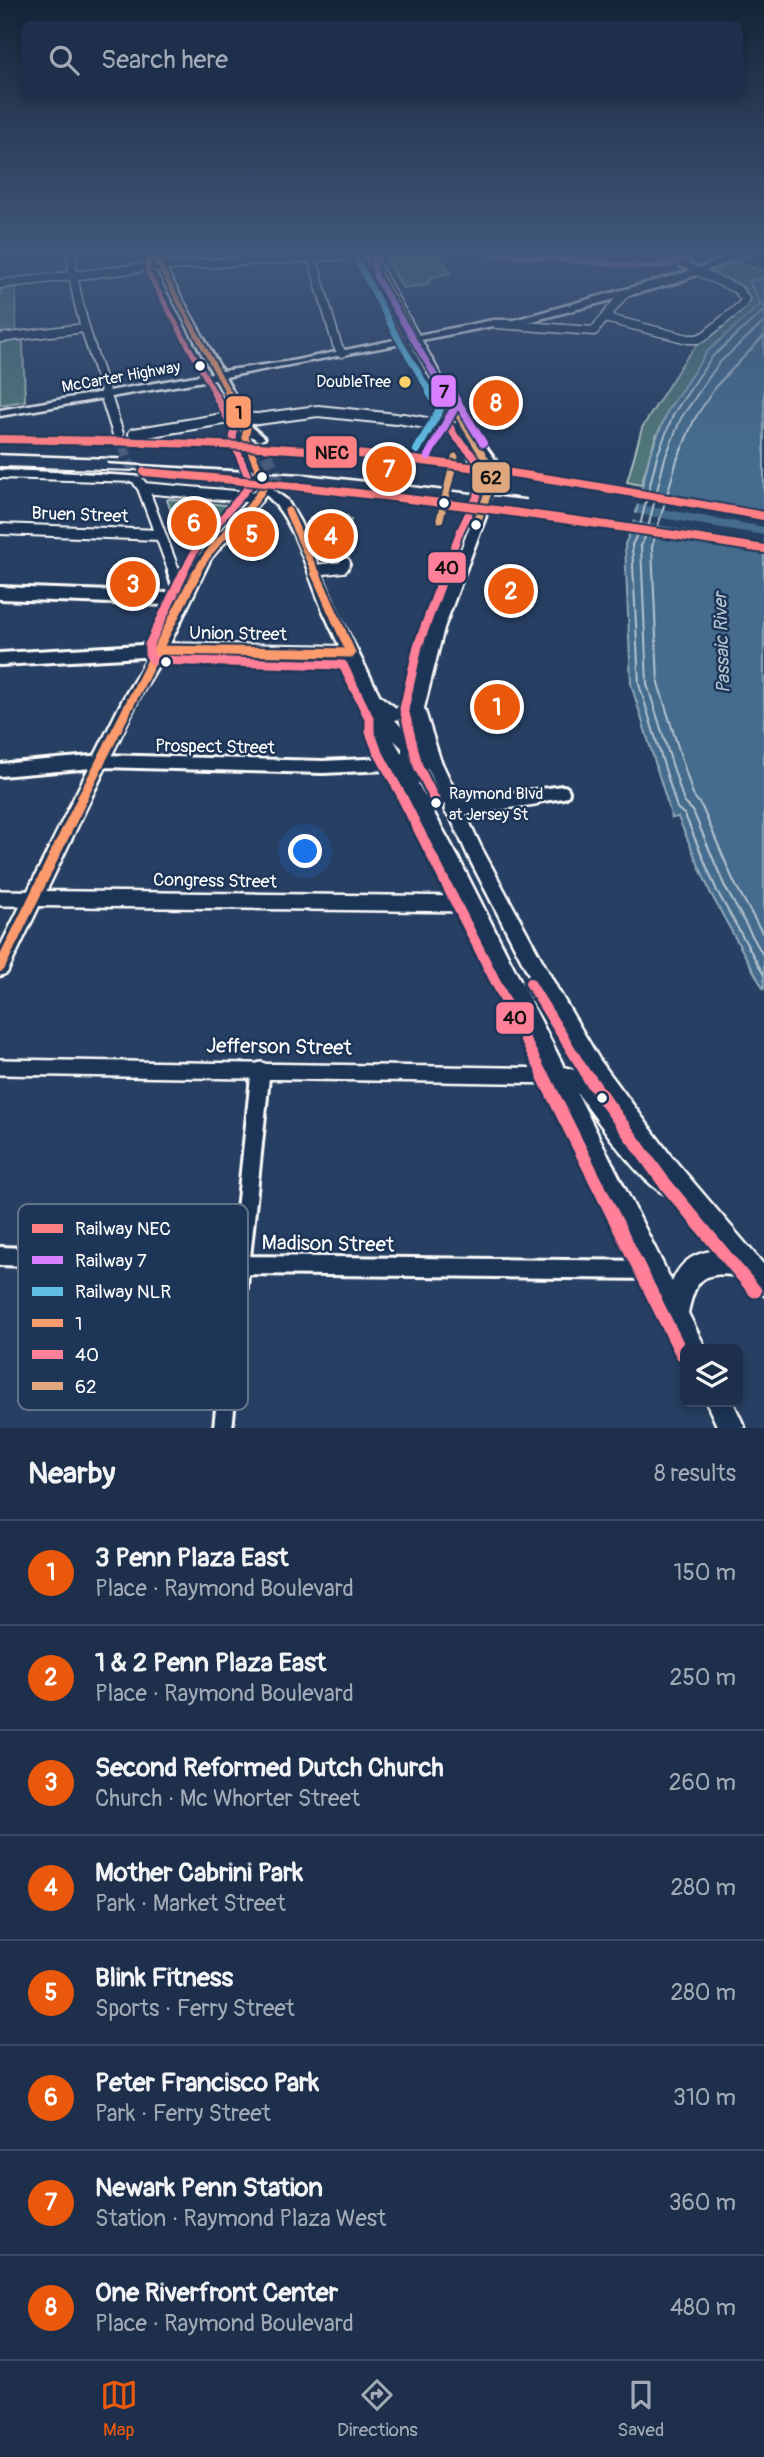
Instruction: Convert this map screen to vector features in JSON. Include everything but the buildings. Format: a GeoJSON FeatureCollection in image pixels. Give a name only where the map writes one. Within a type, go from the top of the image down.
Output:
{"type":"FeatureCollection","features":[{"type":"Feature","properties":{"kind":"main road"},"geometry":{"type":"LineString","coordinates":[[188,317],[244,428],[259,438]]}},
{"type":"Feature","properties":{"kind":"main road"},"geometry":{"type":"LineString","coordinates":[[402,317],[466,430],[489,461]]}},
{"type":"Feature","properties":{"kind":"main road","name":"McCarter Highway"},"geometry":{"type":"LineString","coordinates":[[493,323],[503,317]]}},
{"type":"Feature","properties":{"kind":"main road","name":"McCarter Highway"},"geometry":{"type":"LineString","coordinates":[[0,413],[292,363],[493,323],[514,323],[538,317]]}},
{"type":"Feature","properties":{"kind":"main road"},"geometry":{"type":"LineString","coordinates":[[466,430],[476,459]]}},
{"type":"Feature","properties":{"kind":"main road"},"geometry":{"type":"LineString","coordinates":[[0,967],[132,697],[160,650],[183,597],[205,556],[263,493],[284,497],[351,653],[382,717],[410,746],[430,760]]}},
{"type":"Feature","properties":{"kind":"main road"},"geometry":{"type":"LineString","coordinates":[[405,765],[430,650],[478,519]]}},
{"type":"Feature","properties":{"kind":"main road"},"geometry":{"type":"LineString","coordinates":[[372,696],[393,715],[416,709]]}},
{"type":"Feature","properties":{"kind":"main road"},"geometry":{"type":"LineString","coordinates":[[416,709],[430,760],[452,809],[589,1061],[637,1130],[699,1210],[756,1274]]}},
{"type":"Feature","properties":{"kind":"main road"},"geometry":{"type":"LineString","coordinates":[[382,717],[382,730],[405,765],[411,788],[691,1344]]}},
{"type":"Feature","properties":{"kind":"main road"},"geometry":{"type":"LineString","coordinates":[[558,1076],[584,1084],[646,1165],[699,1210]]}},
{"type":"Feature","properties":{"kind":"main road"},"geometry":{"type":"LineString","coordinates":[[676,1313],[679,1294],[689,1272],[701,1263],[717,1260],[756,1274]]}},
{"type":"Feature","properties":{"kind":"main road"},"geometry":{"type":"LineString","coordinates":[[722,1407],[732,1428]]}},
{"type":"Feature","properties":{"kind":"street"},"geometry":{"type":"LineString","coordinates":[[83,317],[118,434]]}},
{"type":"Feature","properties":{"kind":"street"},"geometry":{"type":"LineString","coordinates":[[329,317],[337,345],[342,352]]}},
{"type":"Feature","properties":{"kind":"street"},"geometry":{"type":"LineString","coordinates":[[493,323],[594,331],[605,318],[688,339],[702,337],[727,317]]}},
{"type":"Feature","properties":{"kind":"street"},"geometry":{"type":"LineString","coordinates":[[0,338],[85,328]]}},
{"type":"Feature","properties":{"kind":"street"},"geometry":{"type":"LineString","coordinates":[[134,434],[244,428],[268,417],[318,411],[400,419],[466,430]]}},
{"type":"Feature","properties":{"kind":"street"},"geometry":{"type":"LineString","coordinates":[[0,473],[136,477],[144,488],[183,597],[167,599],[0,593]]}},
{"type":"Feature","properties":{"kind":"street"},"geometry":{"type":"LineString","coordinates":[[144,488],[263,493]]}},
{"type":"Feature","properties":{"kind":"street","name":"Bruen Street"},"geometry":{"type":"LineString","coordinates":[[0,529],[160,535]]}},
{"type":"Feature","properties":{"kind":"street"},"geometry":{"type":"LineString","coordinates":[[315,570],[343,567],[345,564]]}},
{"type":"Feature","properties":{"kind":"street","name":"Union Street"},"geometry":{"type":"LineString","coordinates":[[0,659],[160,650],[351,653]]}},
{"type":"Feature","properties":{"kind":"street","name":"Prospect Street"},"geometry":{"type":"LineString","coordinates":[[0,770],[103,761],[272,766],[405,765],[430,760]]}},
{"type":"Feature","properties":{"kind":"street"},"geometry":{"type":"LineString","coordinates":[[452,809],[563,792]]}},
{"type":"Feature","properties":{"kind":"street","name":"Congress Street"},"geometry":{"type":"LineString","coordinates":[[0,898],[471,904]]}},
{"type":"Feature","properties":{"kind":"street","name":"Jefferson Street"},"geometry":{"type":"LineString","coordinates":[[0,1067],[558,1076]]}},
{"type":"Feature","properties":{"kind":"street"},"geometry":{"type":"LineString","coordinates":[[246,1204],[261,1070]]}},
{"type":"Feature","properties":{"kind":"street","name":"Madison Street"},"geometry":{"type":"LineString","coordinates":[[0,1256],[18,1257]]}},
{"type":"Feature","properties":{"kind":"street","name":"Madison Street"},"geometry":{"type":"LineString","coordinates":[[248,1265],[654,1270]]}},
{"type":"Feature","properties":{"kind":"street"},"geometry":{"type":"LineString","coordinates":[[223,1428],[225,1410]]}},
{"type":"Feature","properties":{"kind":"green space"},"geometry":{"type":"Polygon","coordinates":[[[0,317],[16,317],[16,331],[23,343],[25,401],[0,405],[0,317]]]}},
{"type":"Feature","properties":{"kind":"green space"},"geometry":{"type":"Polygon","coordinates":[[[731,317],[747,317],[707,352],[656,436],[641,485],[627,482],[642,428],[696,346],[731,317]]]}},
{"type":"Feature","properties":{"kind":"green space"},"geometry":{"type":"Polygon","coordinates":[[[167,500],[225,505],[227,509],[199,538],[180,536],[167,500]]]}},
{"type":"Feature","properties":{"kind":"green space"},"geometry":{"type":"Polygon","coordinates":[[[320,512],[347,516],[351,520],[339,551],[325,551],[310,519],[320,512]]]}},
{"type":"Feature","properties":{"kind":"water","name":"Passaic River"},"geometry":{"type":"Polygon","coordinates":[[[747,317],[764,317],[764,990],[711,894],[678,817],[672,818],[631,684],[625,544],[632,529],[650,454],[668,410],[707,352],[747,317]]]}},
{"type":"Feature","properties":{"kind":"pier"},"geometry":{"type":"Polygon","coordinates":[[[636,491],[764,513],[764,527],[634,504],[636,491]]]}},
{"type":"Feature","properties":{"kind":"pier"},"geometry":{"type":"Polygon","coordinates":[[[632,513],[764,535],[764,544],[630,520],[632,513]]]}},
{"type":"Feature","properties":{"kind":"pier"},"geometry":{"type":"Polygon","coordinates":[[[630,524],[764,547],[764,552],[628,529],[630,524]]]}},
{"type":"Feature","properties":{"kind":"tunnel"},"geometry":{"type":"LineString","coordinates":[[118,434],[135,476]]}},
{"type":"Feature","properties":{"kind":"tunnel"},"geometry":{"type":"LineString","coordinates":[[245,437],[268,490]]}},
{"type":"Feature","properties":{"kind":"tunnel"},"geometry":{"type":"LineString","coordinates":[[259,438],[284,492]]}},
{"type":"Feature","properties":{"kind":"tunnel"},"geometry":{"type":"LineString","coordinates":[[476,459],[482,480],[480,501]]}},
{"type":"Feature","properties":{"kind":"tunnel"},"geometry":{"type":"LineString","coordinates":[[480,516],[493,482],[490,461]]}},
{"type":"Feature","properties":{"kind":"railway"},"geometry":{"type":"LineString","coordinates":[[0,454],[119,458]]}},
{"type":"Feature","properties":{"kind":"railway"},"geometry":{"type":"LineString","coordinates":[[108,463],[307,474],[526,499]]}},
{"type":"Feature","properties":{"kind":"railway"},"geometry":{"type":"LineString","coordinates":[[0,469],[248,484],[658,532]]}},
{"type":"Feature","properties":{"kind":"rail line","name":"NLR"},"geometry":{"type":"LineString","coordinates":[[386,317],[440,409],[417,450]]}},
{"type":"Feature","properties":{"kind":"rail line","name":"7"},"geometry":{"type":"LineString","coordinates":[[398,317],[454,409],[428,456]]}},
{"type":"Feature","properties":{"kind":"rail line","name":"7"},"geometry":{"type":"LineString","coordinates":[[446,382],[483,443]]}},
{"type":"Feature","properties":{"kind":"rail line","name":"NEC"},"geometry":{"type":"LineString","coordinates":[[0,439],[242,446],[387,457],[529,476],[764,516]]}},
{"type":"Feature","properties":{"kind":"rail line","name":"NEC"},"geometry":{"type":"LineString","coordinates":[[144,472],[455,503],[764,549]]}},
{"type":"Feature","properties":{"kind":"transit line","name":"40"},"geometry":{"type":"LineString","coordinates":[[172,317],[231,423],[234,430],[233,441],[251,484],[195,550],[149,645],[149,654],[153,660],[160,662],[343,665],[370,720],[370,732],[377,750],[442,871],[680,1350]]}},
{"type":"Feature","properties":{"kind":"transit line","name":"1"},"geometry":{"type":"LineString","coordinates":[[187,317],[242,418],[247,429],[245,437],[265,485]]}},
{"type":"Feature","properties":{"kind":"transit line","name":"40"},"geometry":{"type":"LineString","coordinates":[[389,317],[455,436],[474,457],[481,471],[481,488],[460,531],[418,646],[404,709],[418,766],[436,803]]}},
{"type":"Feature","properties":{"kind":"transit line","name":"62"},"geometry":{"type":"LineString","coordinates":[[404,317],[466,430],[485,454],[489,465],[491,485],[476,525]]}},
{"type":"Feature","properties":{"kind":"transit line","name":"62"},"geometry":{"type":"LineString","coordinates":[[440,519],[455,457]]}},
{"type":"Feature","properties":{"kind":"transit line","name":"1"},"geometry":{"type":"LineString","coordinates":[[0,967],[132,697],[160,650],[205,556],[258,498],[265,485]]}},
{"type":"Feature","properties":{"kind":"transit line","name":"1"},"geometry":{"type":"LineString","coordinates":[[288,511],[351,653]]}},
{"type":"Feature","properties":{"kind":"transit line","name":"1"},"geometry":{"type":"LineString","coordinates":[[160,650],[351,653]]}},
{"type":"Feature","properties":{"kind":"transit line","name":"40"},"geometry":{"type":"LineString","coordinates":[[530,983],[580,1065],[634,1143],[692,1218],[755,1291]]}},
{"type":"Feature","properties":{"kind":"place","name":"DoubleTree"},"geometry":{"type":"Point","coordinates":[405,382]}},
{"type":"Feature","properties":{"kind":"place","name":"One Riverfront Center"},"geometry":{"type":"Point","coordinates":[496,403]}},
{"type":"Feature","properties":{"kind":"place","name":"Newark Penn Station"},"geometry":{"type":"Point","coordinates":[389,469]}},
{"type":"Feature","properties":{"kind":"place","name":"Peter Francisco Park"},"geometry":{"type":"Point","coordinates":[194,523]}},
{"type":"Feature","properties":{"kind":"place","name":"Blink Fitness"},"geometry":{"type":"Point","coordinates":[252,534]}},
{"type":"Feature","properties":{"kind":"place","name":"Mother Cabrini Park"},"geometry":{"type":"Point","coordinates":[331,536]}},
{"type":"Feature","properties":{"kind":"place","name":"Second Reformed Dutch Church"},"geometry":{"type":"Point","coordinates":[133,584]}},
{"type":"Feature","properties":{"kind":"place","name":"1 & 2 Penn Plaza East"},"geometry":{"type":"Point","coordinates":[511,591]}},
{"type":"Feature","properties":{"kind":"place","name":"3 Penn Plaza East"},"geometry":{"type":"Point","coordinates":[497,707]}},
{"type":"Feature","properties":{"kind":"place","name":"Raymond Blvd at Jersey St"},"geometry":{"type":"Point","coordinates":[436,803]}}]}
